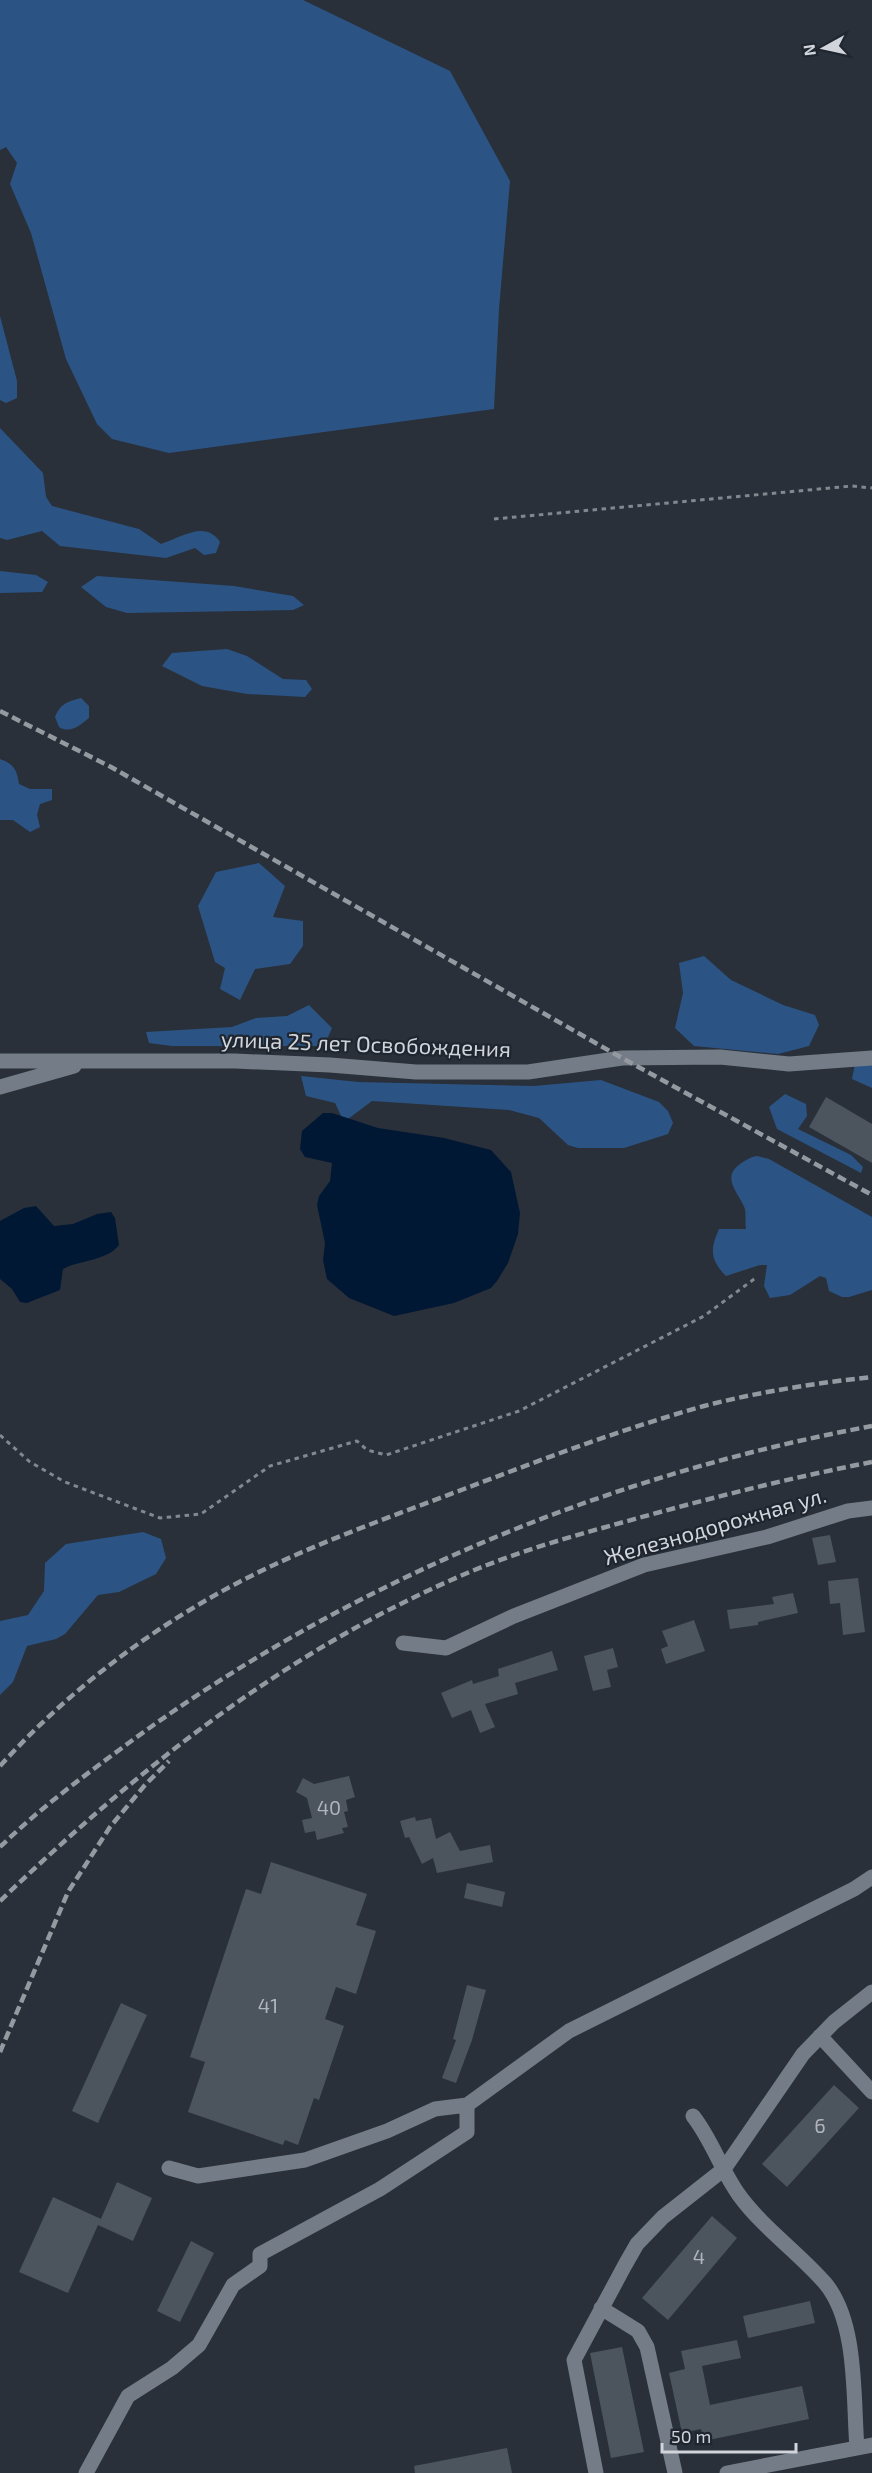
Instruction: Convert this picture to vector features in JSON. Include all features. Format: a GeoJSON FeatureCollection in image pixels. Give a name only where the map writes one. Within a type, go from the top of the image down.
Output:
{"type":"FeatureCollection","features":[{"type":"Feature","properties":{"kind":"street","name":"улица 25 лет Освобождения"},"geometry":{"type":"LineString","coordinates":[[0,1061],[235,1061],[416,1072],[528,1072],[622,1058],[720,1057],[789,1064],[872,1058]]}},
{"type":"Feature","properties":{"kind":"street"},"geometry":{"type":"LineString","coordinates":[[0,1087],[92,1061]]}},
{"type":"Feature","properties":{"kind":"street","name":"Железнодорожная ул."},"geometry":{"type":"LineString","coordinates":[[403,1643],[446,1648],[514,1616],[644,1565],[767,1537],[848,1511],[872,1508]]}},
{"type":"Feature","properties":{"kind":"street"},"geometry":{"type":"LineString","coordinates":[[170,2168],[198,2176],[305,2160],[387,2131],[435,2109],[467,2105],[569,2031],[854,1889],[872,1877]]}},
{"type":"Feature","properties":{"kind":"street"},"geometry":{"type":"LineString","coordinates":[[596,2473],[574,2360],[637,2244],[663,2217],[724,2169],[803,2054],[872,1992]]}},
{"type":"Feature","properties":{"kind":"street"},"geometry":{"type":"LineString","coordinates":[[820,2037],[872,2092]]}},
{"type":"Feature","properties":{"kind":"street"},"geometry":{"type":"LineString","coordinates":[[86,2473],[128,2396],[172,2368],[199,2345],[233,2285],[260,2266],[260,2254],[380,2189],[467,2132],[467,2105]]}},
{"type":"Feature","properties":{"kind":"street"},"geometry":{"type":"LineString","coordinates":[[693,2116],[706,2133],[740,2197],[826,2284],[837,2302],[846,2325],[864,2446],[727,2473]]}},
{"type":"Feature","properties":{"kind":"street"},"geometry":{"type":"LineString","coordinates":[[601,2308],[638,2331],[647,2347],[675,2473]]}},
{"type":"Feature","properties":{"kind":"path"},"geometry":{"type":"LineString","coordinates":[[494,519],[852,486],[872,488]]}},
{"type":"Feature","properties":{"kind":"path"},"geometry":{"type":"LineString","coordinates":[[0,1435],[30,1462],[66,1482],[160,1518],[201,1514],[270,1466],[357,1441],[367,1450],[386,1455],[519,1411],[704,1316],[757,1276]]}},
{"type":"Feature","properties":{"kind":"shaded area"},"geometry":{"type":"Polygon","coordinates":[[[0,0],[303,0],[450,71],[510,181],[499,309],[494,409],[169,453],[112,439],[97,424],[66,359],[31,233],[10,184],[17,163],[6,147],[0,150],[0,0]]]}},
{"type":"Feature","properties":{"kind":"shaded area"},"geometry":{"type":"Polygon","coordinates":[[[0,316],[17,381],[17,398],[6,403],[0,400],[0,316]]]}},
{"type":"Feature","properties":{"kind":"shaded area"},"geometry":{"type":"Polygon","coordinates":[[[0,428],[43,473],[46,497],[52,506],[139,529],[161,544],[185,534],[208,532],[220,542],[216,553],[204,555],[195,548],[166,558],[60,546],[42,531],[7,540],[0,538],[0,428]]]}},
{"type":"Feature","properties":{"kind":"shaded area"},"geometry":{"type":"Polygon","coordinates":[[[0,571],[36,575],[48,582],[42,592],[0,593],[0,571]]]}},
{"type":"Feature","properties":{"kind":"shaded area"},"geometry":{"type":"Polygon","coordinates":[[[97,576],[234,586],[293,596],[304,605],[293,610],[127,613],[106,607],[81,587],[97,576]]]}},
{"type":"Feature","properties":{"kind":"shaded area"},"geometry":{"type":"Polygon","coordinates":[[[227,649],[247,656],[283,679],[306,680],[312,689],[305,697],[247,694],[202,686],[162,666],[172,653],[227,649]]]}},
{"type":"Feature","properties":{"kind":"shaded area"},"geometry":{"type":"Polygon","coordinates":[[[81,698],[89,706],[89,718],[71,729],[59,727],[55,717],[59,709],[68,702],[81,698]]]}},
{"type":"Feature","properties":{"kind":"shaded area"},"geometry":{"type":"Polygon","coordinates":[[[0,759],[14,768],[19,784],[30,789],[52,789],[52,800],[40,804],[37,815],[40,827],[30,832],[13,820],[0,820],[0,759]]]}},
{"type":"Feature","properties":{"kind":"shaded area"},"geometry":{"type":"Polygon","coordinates":[[[259,863],[285,886],[273,917],[303,921],[303,946],[290,964],[255,969],[240,1000],[220,989],[225,968],[215,962],[198,906],[216,872],[259,863]]]}},
{"type":"Feature","properties":{"kind":"shaded area"},"geometry":{"type":"Polygon","coordinates":[[[704,956],[731,980],[783,1005],[815,1015],[819,1025],[809,1046],[778,1054],[694,1046],[675,1028],[683,993],[679,963],[704,956]]]}},
{"type":"Feature","properties":{"kind":"shaded area"},"geometry":{"type":"Polygon","coordinates":[[[309,1005],[332,1028],[324,1046],[172,1046],[149,1043],[146,1032],[232,1027],[256,1018],[287,1016],[309,1005]]]}},
{"type":"Feature","properties":{"kind":"shaded area"},"geometry":{"type":"Polygon","coordinates":[[[855,1064],[872,1065],[872,1088],[852,1079],[855,1064]]]}},
{"type":"Feature","properties":{"kind":"shaded area"},"geometry":{"type":"Polygon","coordinates":[[[301,1076],[358,1082],[534,1086],[601,1080],[659,1102],[668,1111],[673,1123],[668,1134],[624,1148],[578,1148],[568,1145],[539,1118],[509,1110],[372,1101],[344,1122],[335,1103],[306,1096],[301,1076]]]}},
{"type":"Feature","properties":{"kind":"shaded area"},"geometry":{"type":"Polygon","coordinates":[[[785,1094],[806,1104],[807,1116],[798,1129],[851,1155],[863,1167],[861,1173],[777,1129],[769,1107],[785,1094]]]}},
{"type":"Feature","properties":{"kind":"shaded area"},"geometry":{"type":"Polygon","coordinates":[[[323,1113],[332,1113],[378,1128],[444,1138],[491,1150],[511,1172],[520,1213],[518,1234],[508,1263],[491,1288],[454,1303],[394,1316],[349,1298],[327,1279],[323,1260],[325,1243],[317,1205],[319,1196],[330,1181],[332,1163],[305,1157],[300,1149],[302,1131],[323,1113]]]}},
{"type":"Feature","properties":{"kind":"shaded area"},"geometry":{"type":"Polygon","coordinates":[[[757,1156],[769,1159],[872,1217],[872,1290],[842,1297],[829,1291],[826,1278],[820,1276],[790,1295],[770,1298],[764,1286],[767,1265],[760,1265],[726,1276],[714,1259],[714,1243],[719,1229],[746,1229],[745,1209],[731,1180],[734,1169],[757,1156]]]}},
{"type":"Feature","properties":{"kind":"shaded area"},"geometry":{"type":"Polygon","coordinates":[[[36,1206],[54,1226],[73,1224],[97,1214],[111,1212],[115,1218],[119,1245],[100,1257],[63,1269],[60,1290],[27,1303],[20,1302],[12,1289],[0,1279],[0,1221],[24,1208],[36,1206]]]}},
{"type":"Feature","properties":{"kind":"shaded area"},"geometry":{"type":"Polygon","coordinates":[[[143,1532],[161,1539],[166,1558],[156,1574],[119,1592],[98,1595],[65,1634],[56,1639],[27,1646],[13,1682],[0,1695],[0,1621],[28,1615],[44,1591],[45,1563],[66,1544],[143,1532]]]}},
{"type":"Feature","properties":{"kind":"building"},"geometry":{"type":"Polygon","coordinates":[[[826,1097],[872,1124],[872,1163],[809,1127],[826,1097]]]}},
{"type":"Feature","properties":{"kind":"building"},"geometry":{"type":"Polygon","coordinates":[[[830,1535],[836,1562],[818,1565],[812,1538],[830,1535]]]}},
{"type":"Feature","properties":{"kind":"building"},"geometry":{"type":"Polygon","coordinates":[[[858,1578],[865,1632],[843,1635],[840,1603],[830,1604],[828,1581],[858,1578]]]}},
{"type":"Feature","properties":{"kind":"building"},"geometry":{"type":"Polygon","coordinates":[[[793,1593],[798,1613],[758,1622],[758,1625],[730,1629],[727,1610],[774,1604],[772,1597],[793,1593]]]}},
{"type":"Feature","properties":{"kind":"building"},"geometry":{"type":"Polygon","coordinates":[[[694,1620],[705,1651],[666,1664],[661,1649],[668,1646],[662,1631],[694,1620]]]}},
{"type":"Feature","properties":{"kind":"building"},"geometry":{"type":"Polygon","coordinates":[[[613,1648],[618,1667],[607,1670],[611,1687],[593,1691],[584,1656],[613,1648]]]}},
{"type":"Feature","properties":{"kind":"building"},"geometry":{"type":"Polygon","coordinates":[[[552,1651],[558,1670],[515,1683],[518,1694],[485,1704],[495,1727],[480,1733],[471,1710],[452,1718],[441,1693],[472,1680],[473,1684],[499,1676],[498,1669],[552,1651]]]}},
{"type":"Feature","properties":{"kind":"building"},"geometry":{"type":"Polygon","coordinates":[[[349,1776],[355,1797],[346,1800],[348,1811],[344,1812],[348,1827],[342,1828],[344,1833],[317,1840],[315,1831],[305,1833],[302,1820],[312,1818],[307,1798],[296,1792],[303,1778],[314,1784],[349,1776]]]}},
{"type":"Feature","properties":{"kind":"building"},"geometry":{"type":"Polygon","coordinates":[[[415,1817],[416,1821],[431,1818],[436,1839],[450,1832],[460,1851],[490,1845],[493,1862],[437,1873],[433,1858],[422,1864],[409,1837],[405,1838],[400,1821],[415,1817]]]}},
{"type":"Feature","properties":{"kind":"building"},"geometry":{"type":"Polygon","coordinates":[[[271,1862],[367,1894],[356,1925],[376,1931],[356,1994],[336,1987],[325,2019],[344,2026],[319,2100],[314,2098],[298,2145],[285,2140],[283,2145],[188,2112],[205,2062],[190,2057],[246,1889],[261,1894],[271,1862]]]}},
{"type":"Feature","properties":{"kind":"building"},"geometry":{"type":"Polygon","coordinates":[[[467,1883],[505,1892],[502,1907],[464,1898],[467,1883]]]}},
{"type":"Feature","properties":{"kind":"building"},"geometry":{"type":"Polygon","coordinates":[[[467,1985],[486,1990],[472,2040],[456,2083],[442,2078],[456,2040],[453,2039],[467,1985]]]}},
{"type":"Feature","properties":{"kind":"building"},"geometry":{"type":"Polygon","coordinates":[[[121,2003],[147,2015],[98,2123],[72,2111],[121,2003]]]}},
{"type":"Feature","properties":{"kind":"building"},"geometry":{"type":"Polygon","coordinates":[[[834,2085],[859,2108],[787,2187],[762,2164],[834,2085]]]}},
{"type":"Feature","properties":{"kind":"building"},"geometry":{"type":"Polygon","coordinates":[[[117,2182],[152,2198],[133,2241],[98,2225],[68,2293],[19,2272],[53,2197],[101,2219],[117,2182]]]}},
{"type":"Feature","properties":{"kind":"building"},"geometry":{"type":"Polygon","coordinates":[[[712,2216],[737,2238],[668,2320],[642,2298],[712,2216]]]}},
{"type":"Feature","properties":{"kind":"building"},"geometry":{"type":"Polygon","coordinates":[[[191,2241],[214,2253],[180,2322],[157,2311],[191,2241]]]}},
{"type":"Feature","properties":{"kind":"building"},"geometry":{"type":"Polygon","coordinates":[[[810,2301],[815,2323],[748,2338],[743,2316],[810,2301]]]}},
{"type":"Feature","properties":{"kind":"building"},"geometry":{"type":"Polygon","coordinates":[[[737,2340],[741,2358],[702,2366],[710,2405],[802,2386],[809,2419],[704,2441],[701,2429],[682,2433],[669,2373],[685,2369],[681,2351],[737,2340]]]}},
{"type":"Feature","properties":{"kind":"building"},"geometry":{"type":"Polygon","coordinates":[[[622,2347],[644,2452],[611,2458],[590,2353],[622,2347]]]}},
{"type":"Feature","properties":{"kind":"building"},"geometry":{"type":"Polygon","coordinates":[[[507,2448],[512,2473],[415,2473],[414,2466],[507,2448]]]}},
{"type":"Feature","properties":{"kind":"railway"},"geometry":{"type":"LineString","coordinates":[[0,711],[111,767],[622,1058],[872,1195]]}},
{"type":"Feature","properties":{"kind":"railway"},"geometry":{"type":"LineString","coordinates":[[0,1766],[54,1712],[113,1662],[209,1598],[297,1555],[523,1467],[673,1415],[766,1392],[872,1377]]}},
{"type":"Feature","properties":{"kind":"railway"},"geometry":{"type":"LineString","coordinates":[[0,1847],[82,1778],[134,1739],[218,1682],[304,1630],[394,1583],[486,1541],[580,1505],[676,1473],[773,1447],[872,1426]]}},
{"type":"Feature","properties":{"kind":"railway"},"geometry":{"type":"LineString","coordinates":[[0,1901],[103,1807],[211,1721],[267,1682],[386,1611],[470,1572],[558,1541],[717,1497],[872,1462]]}},
{"type":"Feature","properties":{"kind":"railway"},"geometry":{"type":"LineString","coordinates":[[0,2052],[68,1892],[110,1827],[145,1785],[169,1761]]}}]}
